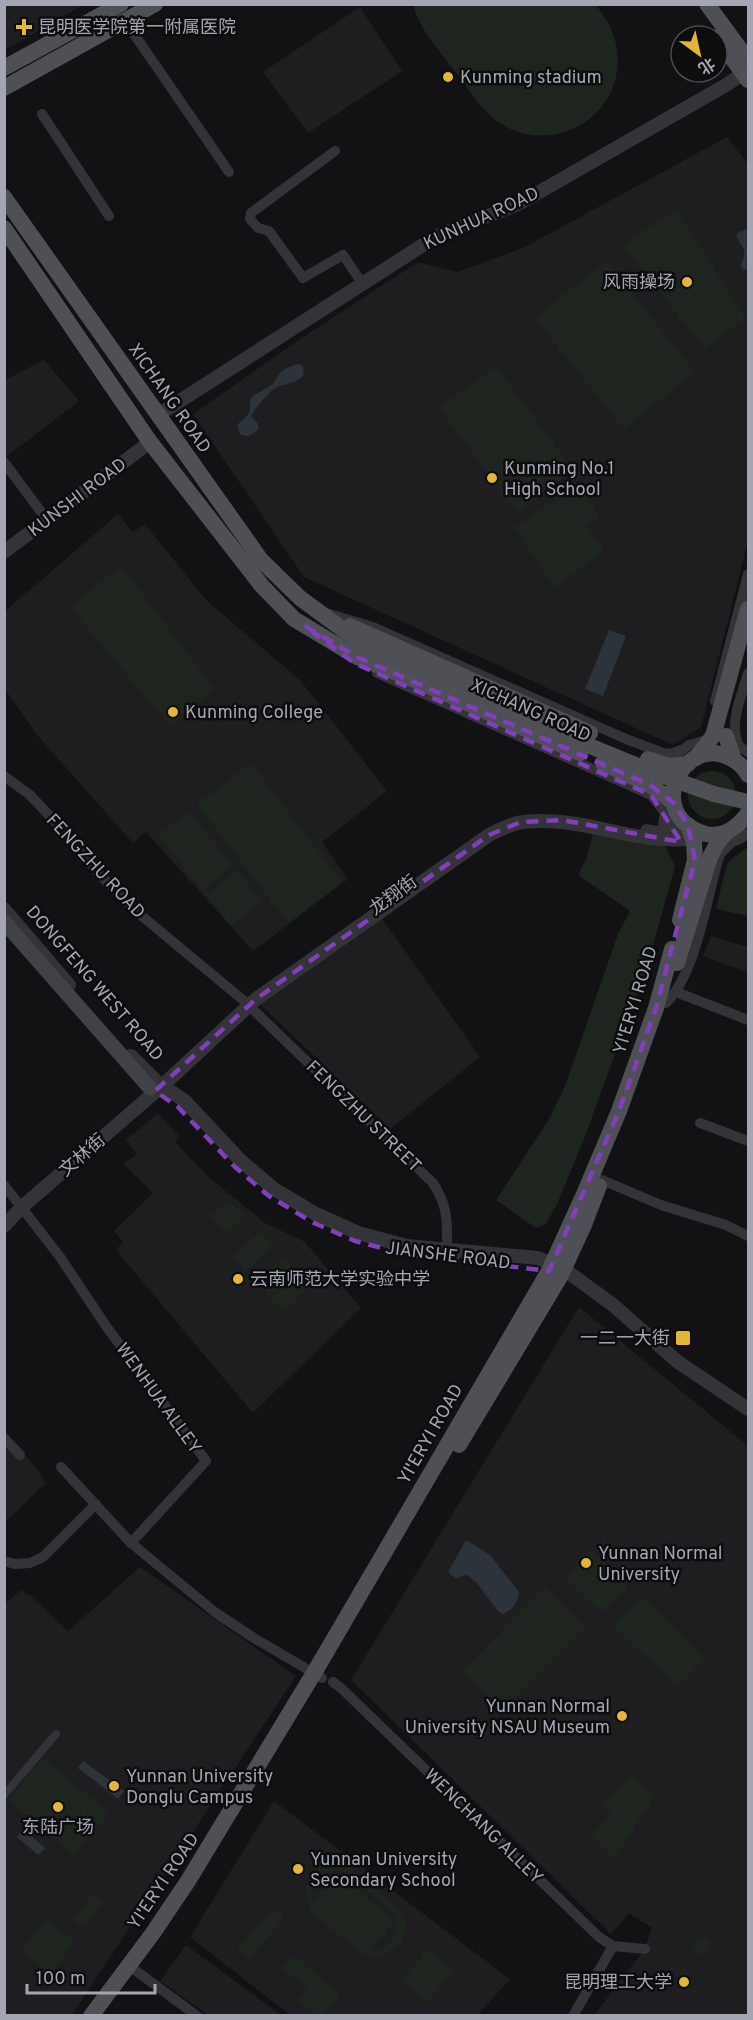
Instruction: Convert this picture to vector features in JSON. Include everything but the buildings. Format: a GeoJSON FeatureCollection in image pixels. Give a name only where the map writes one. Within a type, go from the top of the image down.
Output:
{"type":"FeatureCollection","features":[{"type":"Feature","properties":{"kind":"main road"},"geometry":{"type":"LineString","coordinates":[[4,68],[123,13],[155,4]]}},
{"type":"Feature","properties":{"kind":"main road"},"geometry":{"type":"LineString","coordinates":[[694,4],[711,24]]}},
{"type":"Feature","properties":{"kind":"main road"},"geometry":{"type":"LineString","coordinates":[[707,4],[716,24]]}},
{"type":"Feature","properties":{"kind":"main road"},"geometry":{"type":"LineString","coordinates":[[4,87],[123,13]]}},
{"type":"Feature","properties":{"kind":"main road"},"geometry":{"type":"LineString","coordinates":[[729,46],[747,71]]}},
{"type":"Feature","properties":{"kind":"main road","name":"XICHANG ROAD"},"geometry":{"type":"LineString","coordinates":[[4,197],[261,560],[285,585],[364,645]]}},
{"type":"Feature","properties":{"kind":"main road","name":"XICHANG ROAD"},"geometry":{"type":"LineString","coordinates":[[4,228],[150,442],[262,586],[294,619],[357,657],[415,680],[650,785],[665,807]]}},
{"type":"Feature","properties":{"kind":"main road"},"geometry":{"type":"LineString","coordinates":[[711,749],[748,609]]}},
{"type":"Feature","properties":{"kind":"main road","name":"XICHANG ROAD"},"geometry":{"type":"LineString","coordinates":[[317,610],[658,764],[669,766],[711,749]]}},
{"type":"Feature","properties":{"kind":"main road","name":"XICHANG ROAD"},"geometry":{"type":"LineString","coordinates":[[305,626],[364,645],[666,777],[714,794],[748,802]]}},
{"type":"Feature","properties":{"kind":"main road"},"geometry":{"type":"LineString","coordinates":[[740,832],[710,835],[693,830],[688,835],[680,818],[665,807],[680,770],[711,749],[726,723],[748,642]]}},
{"type":"Feature","properties":{"kind":"main road"},"geometry":{"type":"LineString","coordinates":[[711,749],[748,775]]}},
{"type":"Feature","properties":{"kind":"main road","name":"YI'ERYI ROAD"},"geometry":{"type":"LineString","coordinates":[[556,1270],[619,1111],[710,857],[718,842],[740,832]]}},
{"type":"Feature","properties":{"kind":"main road","name":"YI'ERYI ROAD"},"geometry":{"type":"LineString","coordinates":[[104,2016],[195,1887],[323,1678],[584,1225],[671,998],[675,956],[695,860],[694,842],[688,835]]}},
{"type":"Feature","properties":{"kind":"main road","name":"DONGFENG WEST ROAD"},"geometry":{"type":"LineString","coordinates":[[4,922],[156,1087]]}},
{"type":"Feature","properties":{"kind":"main road","name":"YI'ERYI ROAD"},"geometry":{"type":"LineString","coordinates":[[91,2016],[153,1933],[323,1678]]}},
{"type":"Feature","properties":{"kind":"street"},"geometry":{"type":"LineString","coordinates":[[123,13],[229,172]]}},
{"type":"Feature","properties":{"kind":"street"},"geometry":{"type":"LineString","coordinates":[[729,39],[748,50]]}},
{"type":"Feature","properties":{"kind":"street","name":"KUNHUA ROAD"},"geometry":{"type":"LineString","coordinates":[[158,415],[437,236],[522,202],[747,71]]}},
{"type":"Feature","properties":{"kind":"street"},"geometry":{"type":"LineString","coordinates":[[42,114],[109,216]]}},
{"type":"Feature","properties":{"kind":"street"},"geometry":{"type":"LineString","coordinates":[[335,151],[251,213],[250,219],[258,228],[269,231],[303,278],[343,255],[362,283]]}},
{"type":"Feature","properties":{"kind":"street","name":"KUNSHI ROAD"},"geometry":{"type":"LineString","coordinates":[[4,552],[150,442]]}},
{"type":"Feature","properties":{"kind":"street"},"geometry":{"type":"LineString","coordinates":[[4,462],[47,520]]}},
{"type":"Feature","properties":{"kind":"street"},"geometry":{"type":"LineString","coordinates":[[711,749],[706,735],[748,574]]}},
{"type":"Feature","properties":{"kind":"street"},"geometry":{"type":"LineString","coordinates":[[317,610],[373,627],[627,740],[663,753],[711,749],[734,734],[734,723],[748,673]]}},
{"type":"Feature","properties":{"kind":"street"},"geometry":{"type":"LineString","coordinates":[[305,626],[354,663],[651,795],[665,807]]}},
{"type":"Feature","properties":{"kind":"street","name":"FENGZHU ROAD"},"geometry":{"type":"LineString","coordinates":[[4,777],[30,795],[64,831],[99,874],[136,912],[246,1003]]}},
{"type":"Feature","properties":{"kind":"street","name":"龙翔街"},"geometry":{"type":"LineString","coordinates":[[156,1087],[254,995],[484,830],[517,816],[563,814],[658,833],[666,827],[665,807]]}},
{"type":"Feature","properties":{"kind":"street","name":"龙翔街"},"geometry":{"type":"LineString","coordinates":[[246,1003],[489,835],[521,822],[562,820],[672,841],[688,835]]}},
{"type":"Feature","properties":{"kind":"street"},"geometry":{"type":"LineString","coordinates":[[740,832],[720,854],[693,953],[671,998],[748,1020]]}},
{"type":"Feature","properties":{"kind":"street","name":"DONGFENG WEST ROAD"},"geometry":{"type":"LineString","coordinates":[[4,909],[156,1087]]}},
{"type":"Feature","properties":{"kind":"street","name":"FENGZHU STREET"},"geometry":{"type":"LineString","coordinates":[[246,1003],[434,1183],[446,1210],[447,1250]]}},
{"type":"Feature","properties":{"kind":"street","name":"文林街"},"geometry":{"type":"LineString","coordinates":[[4,1216],[156,1087]]}},
{"type":"Feature","properties":{"kind":"street","name":"JIANSHE ROAD"},"geometry":{"type":"LineString","coordinates":[[156,1087],[184,1101],[241,1161],[274,1189],[316,1214],[358,1233],[407,1246],[538,1258],[621,1312],[678,1362],[748,1409]]}},
{"type":"Feature","properties":{"kind":"street","name":"JIANSHE ROAD"},"geometry":{"type":"LineString","coordinates":[[156,1087],[236,1167],[269,1196],[312,1222],[355,1241],[405,1254],[536,1266],[556,1270],[624,1324],[673,1368],[748,1419]]}},
{"type":"Feature","properties":{"kind":"street"},"geometry":{"type":"LineString","coordinates":[[700,1123],[748,1141]]}},
{"type":"Feature","properties":{"kind":"street"},"geometry":{"type":"LineString","coordinates":[[602,1180],[661,1205],[726,1225],[748,1236]]}},
{"type":"Feature","properties":{"kind":"street"},"geometry":{"type":"LineString","coordinates":[[4,1185],[20,1204]]}},
{"type":"Feature","properties":{"kind":"street","name":"文林街"},"geometry":{"type":"LineString","coordinates":[[4,1226],[20,1204]]}},
{"type":"Feature","properties":{"kind":"street","name":"WENHUA ALLEY"},"geometry":{"type":"LineString","coordinates":[[20,1204],[60,1257],[106,1326],[206,1461],[132,1543]]}},
{"type":"Feature","properties":{"kind":"street"},"geometry":{"type":"LineString","coordinates":[[4,1438],[20,1455]]}},
{"type":"Feature","properties":{"kind":"street"},"geometry":{"type":"LineString","coordinates":[[61,1467],[132,1543],[216,1613],[323,1678]]}},
{"type":"Feature","properties":{"kind":"street"},"geometry":{"type":"LineString","coordinates":[[4,1561],[15,1564],[30,1563],[43,1557],[96,1504]]}},
{"type":"Feature","properties":{"kind":"street","name":"WENCHANG ALLEY"},"geometry":{"type":"LineString","coordinates":[[323,1678],[341,1688],[599,1937],[613,1946]]}},
{"type":"Feature","properties":{"kind":"street"},"geometry":{"type":"LineString","coordinates":[[4,1795],[56,1734]]}},
{"type":"Feature","properties":{"kind":"street"},"geometry":{"type":"LineString","coordinates":[[573,2016],[613,1946],[645,1949]]}},
{"type":"Feature","properties":{"kind":"street"},"geometry":{"type":"LineString","coordinates":[[135,1970],[197,2016]]}},
{"type":"Feature","properties":{"kind":"highlighted area"},"geometry":{"type":"Polygon","coordinates":[[[305,626],[357,657],[650,785],[673,802],[688,825],[695,860],[656,1008],[619,1111],[549,1271],[405,1254],[355,1241],[312,1222],[269,1196],[235,1167],[178,1107],[155,1091],[256,999],[489,835],[521,822],[562,820],[681,842],[651,795],[354,663],[305,626]]]}},
{"type":"Feature","properties":{"kind":"shaded area","name":"昆明医学院第一附属医院"},"geometry":{"type":"Polygon","coordinates":[[[5,4],[83,4],[83,5],[5,50],[5,4]]]}},
{"type":"Feature","properties":{"kind":"shaded area"},"geometry":{"type":"Polygon","coordinates":[[[413,5],[596,5],[610,26],[616,43],[617,72],[611,92],[599,109],[584,123],[566,132],[545,136],[524,134],[503,125],[482,107],[436,47],[420,23],[413,5]]]}},
{"type":"Feature","properties":{"kind":"shaded area"},"geometry":{"type":"Polygon","coordinates":[[[360,7],[402,71],[308,133],[263,72],[360,7]]]}},
{"type":"Feature","properties":{"kind":"shaded area","name":"Kunming No.1 High School"},"geometry":{"type":"Polygon","coordinates":[[[727,137],[748,164],[748,541],[701,727],[673,745],[304,577],[193,414],[303,337],[418,262],[457,272],[523,248],[727,137]]]}},
{"type":"Feature","properties":{"kind":"shaded area","name":"风雨操场"},"geometry":{"type":"Polygon","coordinates":[[[676,210],[745,317],[705,349],[625,248],[632,238],[676,210]]]}},
{"type":"Feature","properties":{"kind":"shaded area"},"geometry":{"type":"Polygon","coordinates":[[[748,228],[748,269],[744,270],[740,266],[744,249],[736,235],[748,228]]]}},
{"type":"Feature","properties":{"kind":"shaded area"},"geometry":{"type":"Polygon","coordinates":[[[606,261],[695,372],[624,429],[535,318],[606,261]]]}},
{"type":"Feature","properties":{"kind":"shaded area"},"geometry":{"type":"Polygon","coordinates":[[[44,360],[79,401],[6,457],[4,455],[5,380],[44,360]]]}},
{"type":"Feature","properties":{"kind":"shaded area"},"geometry":{"type":"Polygon","coordinates":[[[297,364],[302,365],[303,375],[296,381],[277,387],[271,392],[251,416],[258,424],[258,429],[250,435],[240,434],[237,425],[247,416],[253,396],[273,384],[283,370],[297,364]]]}},
{"type":"Feature","properties":{"kind":"shaded area"},"geometry":{"type":"Polygon","coordinates":[[[496,366],[573,470],[518,513],[439,408],[496,366]]]}},
{"type":"Feature","properties":{"kind":"shaded area"},"geometry":{"type":"Polygon","coordinates":[[[577,484],[599,516],[586,525],[604,551],[554,588],[514,528],[577,484]]]}},
{"type":"Feature","properties":{"kind":"shaded area","name":"Kunming College"},"geometry":{"type":"Polygon","coordinates":[[[118,514],[133,532],[145,524],[207,601],[300,680],[387,791],[322,842],[348,879],[253,951],[146,832],[133,843],[37,735],[5,689],[4,612],[118,514]]]}},
{"type":"Feature","properties":{"kind":"shaded area"},"geometry":{"type":"Polygon","coordinates":[[[121,566],[215,689],[170,726],[70,607],[121,566]]]}},
{"type":"Feature","properties":{"kind":"shaded area"},"geometry":{"type":"Polygon","coordinates":[[[609,630],[626,636],[603,696],[585,689],[609,630]]]}},
{"type":"Feature","properties":{"kind":"shaded area"},"geometry":{"type":"Polygon","coordinates":[[[251,763],[342,882],[288,923],[197,804],[251,763]]]}},
{"type":"Feature","properties":{"kind":"shaded area"},"geometry":{"type":"Polygon","coordinates":[[[712,771],[729,778],[736,795],[729,812],[712,819],[695,812],[688,795],[695,778],[712,771]]]}},
{"type":"Feature","properties":{"kind":"shaded area"},"geometry":{"type":"Polygon","coordinates":[[[188,811],[233,865],[203,890],[158,836],[188,811]]]}},
{"type":"Feature","properties":{"kind":"shaded area"},"geometry":{"type":"Polygon","coordinates":[[[594,828],[666,847],[675,866],[648,964],[584,1139],[557,1204],[546,1224],[536,1228],[496,1200],[549,1119],[565,1086],[618,934],[630,911],[578,875],[587,857],[594,828]]]}},
{"type":"Feature","properties":{"kind":"shaded area"},"geometry":{"type":"Polygon","coordinates":[[[748,847],[748,916],[716,909],[726,867],[730,860],[748,847]]]}},
{"type":"Feature","properties":{"kind":"shaded area"},"geometry":{"type":"Polygon","coordinates":[[[237,870],[262,902],[231,926],[206,895],[237,870]]]}},
{"type":"Feature","properties":{"kind":"shaded area"},"geometry":{"type":"Polygon","coordinates":[[[381,917],[480,1057],[390,1129],[260,1004],[381,917]]]}},
{"type":"Feature","properties":{"kind":"shaded area"},"geometry":{"type":"Polygon","coordinates":[[[711,936],[748,947],[748,973],[703,956],[711,936]]]}},
{"type":"Feature","properties":{"kind":"shaded area","name":"云南师范大学实验中学"},"geometry":{"type":"Polygon","coordinates":[[[158,1113],[179,1136],[175,1142],[211,1179],[265,1223],[305,1242],[361,1308],[253,1413],[116,1250],[123,1242],[114,1231],[153,1193],[123,1164],[137,1154],[126,1140],[158,1113]]]}},
{"type":"Feature","properties":{"kind":"shaded area"},"geometry":{"type":"Polygon","coordinates":[[[228,1200],[244,1216],[227,1233],[211,1216],[228,1200]]]}},
{"type":"Feature","properties":{"kind":"shaded area"},"geometry":{"type":"Polygon","coordinates":[[[260,1231],[273,1245],[246,1271],[233,1257],[260,1231]]]}},
{"type":"Feature","properties":{"kind":"shaded area"},"geometry":{"type":"Polygon","coordinates":[[[283,1257],[296,1271],[269,1296],[256,1283],[283,1257]]]}},
{"type":"Feature","properties":{"kind":"shaded area"},"geometry":{"type":"Polygon","coordinates":[[[297,1272],[310,1286],[283,1312],[270,1298],[297,1272]]]}},
{"type":"Feature","properties":{"kind":"shaded area","name":"Yunnan Normal University"},"geometry":{"type":"Polygon","coordinates":[[[579,1307],[748,1446],[748,2015],[594,2015],[645,1949],[652,1928],[629,1913],[611,1934],[351,1680],[579,1307]]]}},
{"type":"Feature","properties":{"kind":"shaded area"},"geometry":{"type":"Polygon","coordinates":[[[4,1425],[7,1435],[40,1473],[45,1484],[5,1522],[4,1425]]]}},
{"type":"Feature","properties":{"kind":"shaded area"},"geometry":{"type":"Polygon","coordinates":[[[466,1540],[490,1555],[519,1592],[516,1603],[508,1611],[502,1614],[498,1611],[476,1582],[467,1575],[456,1578],[448,1572],[466,1540]]]}},
{"type":"Feature","properties":{"kind":"shaded area"},"geometry":{"type":"Polygon","coordinates":[[[593,1550],[628,1585],[601,1612],[566,1578],[593,1550]]]}},
{"type":"Feature","properties":{"kind":"shaded area","name":"Yunnan University Donglu Campus"},"geometry":{"type":"Polygon","coordinates":[[[140,1567],[296,1676],[72,2015],[5,2015],[4,1604],[21,1590],[32,1597],[68,1631],[140,1567]]]}},
{"type":"Feature","properties":{"kind":"shaded area"},"geometry":{"type":"Polygon","coordinates":[[[545,1587],[585,1627],[501,1711],[462,1671],[545,1587]]]}},
{"type":"Feature","properties":{"kind":"shaded area"},"geometry":{"type":"Polygon","coordinates":[[[642,1597],[705,1658],[677,1687],[613,1625],[642,1597]]]}},
{"type":"Feature","properties":{"kind":"shaded area","name":"东陆广场"},"geometry":{"type":"Polygon","coordinates":[[[43,1758],[109,1813],[74,1855],[8,1800],[43,1758]]]}},
{"type":"Feature","properties":{"kind":"shaded area"},"geometry":{"type":"Polygon","coordinates":[[[83,1761],[124,1791],[118,1799],[78,1768],[83,1761]]]}},
{"type":"Feature","properties":{"kind":"shaded area"},"geometry":{"type":"Polygon","coordinates":[[[633,1776],[655,1795],[614,1858],[591,1834],[612,1815],[602,1804],[633,1776]]]}},
{"type":"Feature","properties":{"kind":"shaded area","name":"Yunnan University Secondary School"},"geometry":{"type":"Polygon","coordinates":[[[274,1801],[510,1979],[478,2015],[290,2015],[190,1937],[274,1801]]]}},
{"type":"Feature","properties":{"kind":"shaded area"},"geometry":{"type":"Polygon","coordinates":[[[23,1829],[45,1848],[38,1855],[17,1837],[23,1829]]]}},
{"type":"Feature","properties":{"kind":"shaded area"},"geometry":{"type":"Polygon","coordinates":[[[339,1863],[349,1866],[380,1892],[397,1908],[405,1921],[404,1933],[399,1944],[389,1953],[381,1956],[363,1954],[313,1913],[306,1892],[315,1871],[339,1863]],[[338,1870],[318,1877],[311,1889],[313,1902],[338,1873],[395,1920],[371,1949],[385,1947],[390,1944],[396,1933],[396,1920],[393,1913],[345,1872],[338,1870]]]}},
{"type":"Feature","properties":{"kind":"shaded area"},"geometry":{"type":"Polygon","coordinates":[[[93,1894],[104,1902],[83,1928],[73,1920],[93,1894]]]}},
{"type":"Feature","properties":{"kind":"shaded area"},"geometry":{"type":"Polygon","coordinates":[[[272,1908],[284,1918],[250,1959],[237,1949],[272,1908]]]}},
{"type":"Feature","properties":{"kind":"shaded area"},"geometry":{"type":"Polygon","coordinates":[[[45,1919],[75,1941],[51,1973],[21,1952],[45,1919]]]}},
{"type":"Feature","properties":{"kind":"shaded area"},"geometry":{"type":"Polygon","coordinates":[[[698,1937],[706,1937],[711,1942],[709,1953],[698,1955],[693,1950],[693,1942],[698,1937]]]}},
{"type":"Feature","properties":{"kind":"shaded area"},"geometry":{"type":"Polygon","coordinates":[[[186,1945],[281,2015],[208,2015],[160,1981],[186,1945]]]}},
{"type":"Feature","properties":{"kind":"shaded area"},"geometry":{"type":"Polygon","coordinates":[[[429,1949],[454,1971],[426,2003],[401,1981],[429,1949]]]}},
{"type":"Feature","properties":{"kind":"shaded area"},"geometry":{"type":"Polygon","coordinates":[[[293,1955],[340,1994],[322,2015],[315,2015],[297,2001],[307,1988],[282,1968],[293,1955]]]}},
{"type":"Feature","properties":{"kind":"place","name":"昆明医学院第一附属医院"},"geometry":{"type":"Point","coordinates":[24,27]}},
{"type":"Feature","properties":{"kind":"place","name":"Kunming stadium"},"geometry":{"type":"Point","coordinates":[448,77]}},
{"type":"Feature","properties":{"kind":"place","name":"风雨操场"},"geometry":{"type":"Point","coordinates":[687,282]}},
{"type":"Feature","properties":{"kind":"place","name":"Kunming No.1 High School"},"geometry":{"type":"Point","coordinates":[492,478]}},
{"type":"Feature","properties":{"kind":"place","name":"Kunming College"},"geometry":{"type":"Point","coordinates":[173,712]}},
{"type":"Feature","properties":{"kind":"place","name":"云南师范大学实验中学"},"geometry":{"type":"Point","coordinates":[238,1279]}},
{"type":"Feature","properties":{"kind":"place","name":"一二一大街"},"geometry":{"type":"Point","coordinates":[683,1338]}},
{"type":"Feature","properties":{"kind":"place","name":"Yunnan Normal University"},"geometry":{"type":"Point","coordinates":[586,1563]}},
{"type":"Feature","properties":{"kind":"place","name":"Yunnan Normal University NSAU Museum"},"geometry":{"type":"Point","coordinates":[622,1716]}},
{"type":"Feature","properties":{"kind":"place","name":"Yunnan University Donglu Campus"},"geometry":{"type":"Point","coordinates":[114,1786]}},
{"type":"Feature","properties":{"kind":"place","name":"东陆广场"},"geometry":{"type":"Point","coordinates":[58,1807]}},
{"type":"Feature","properties":{"kind":"place","name":"Yunnan University Secondary School"},"geometry":{"type":"Point","coordinates":[298,1869]}},
{"type":"Feature","properties":{"kind":"place","name":"昆明理工大学"},"geometry":{"type":"Point","coordinates":[684,1982]}}]}
